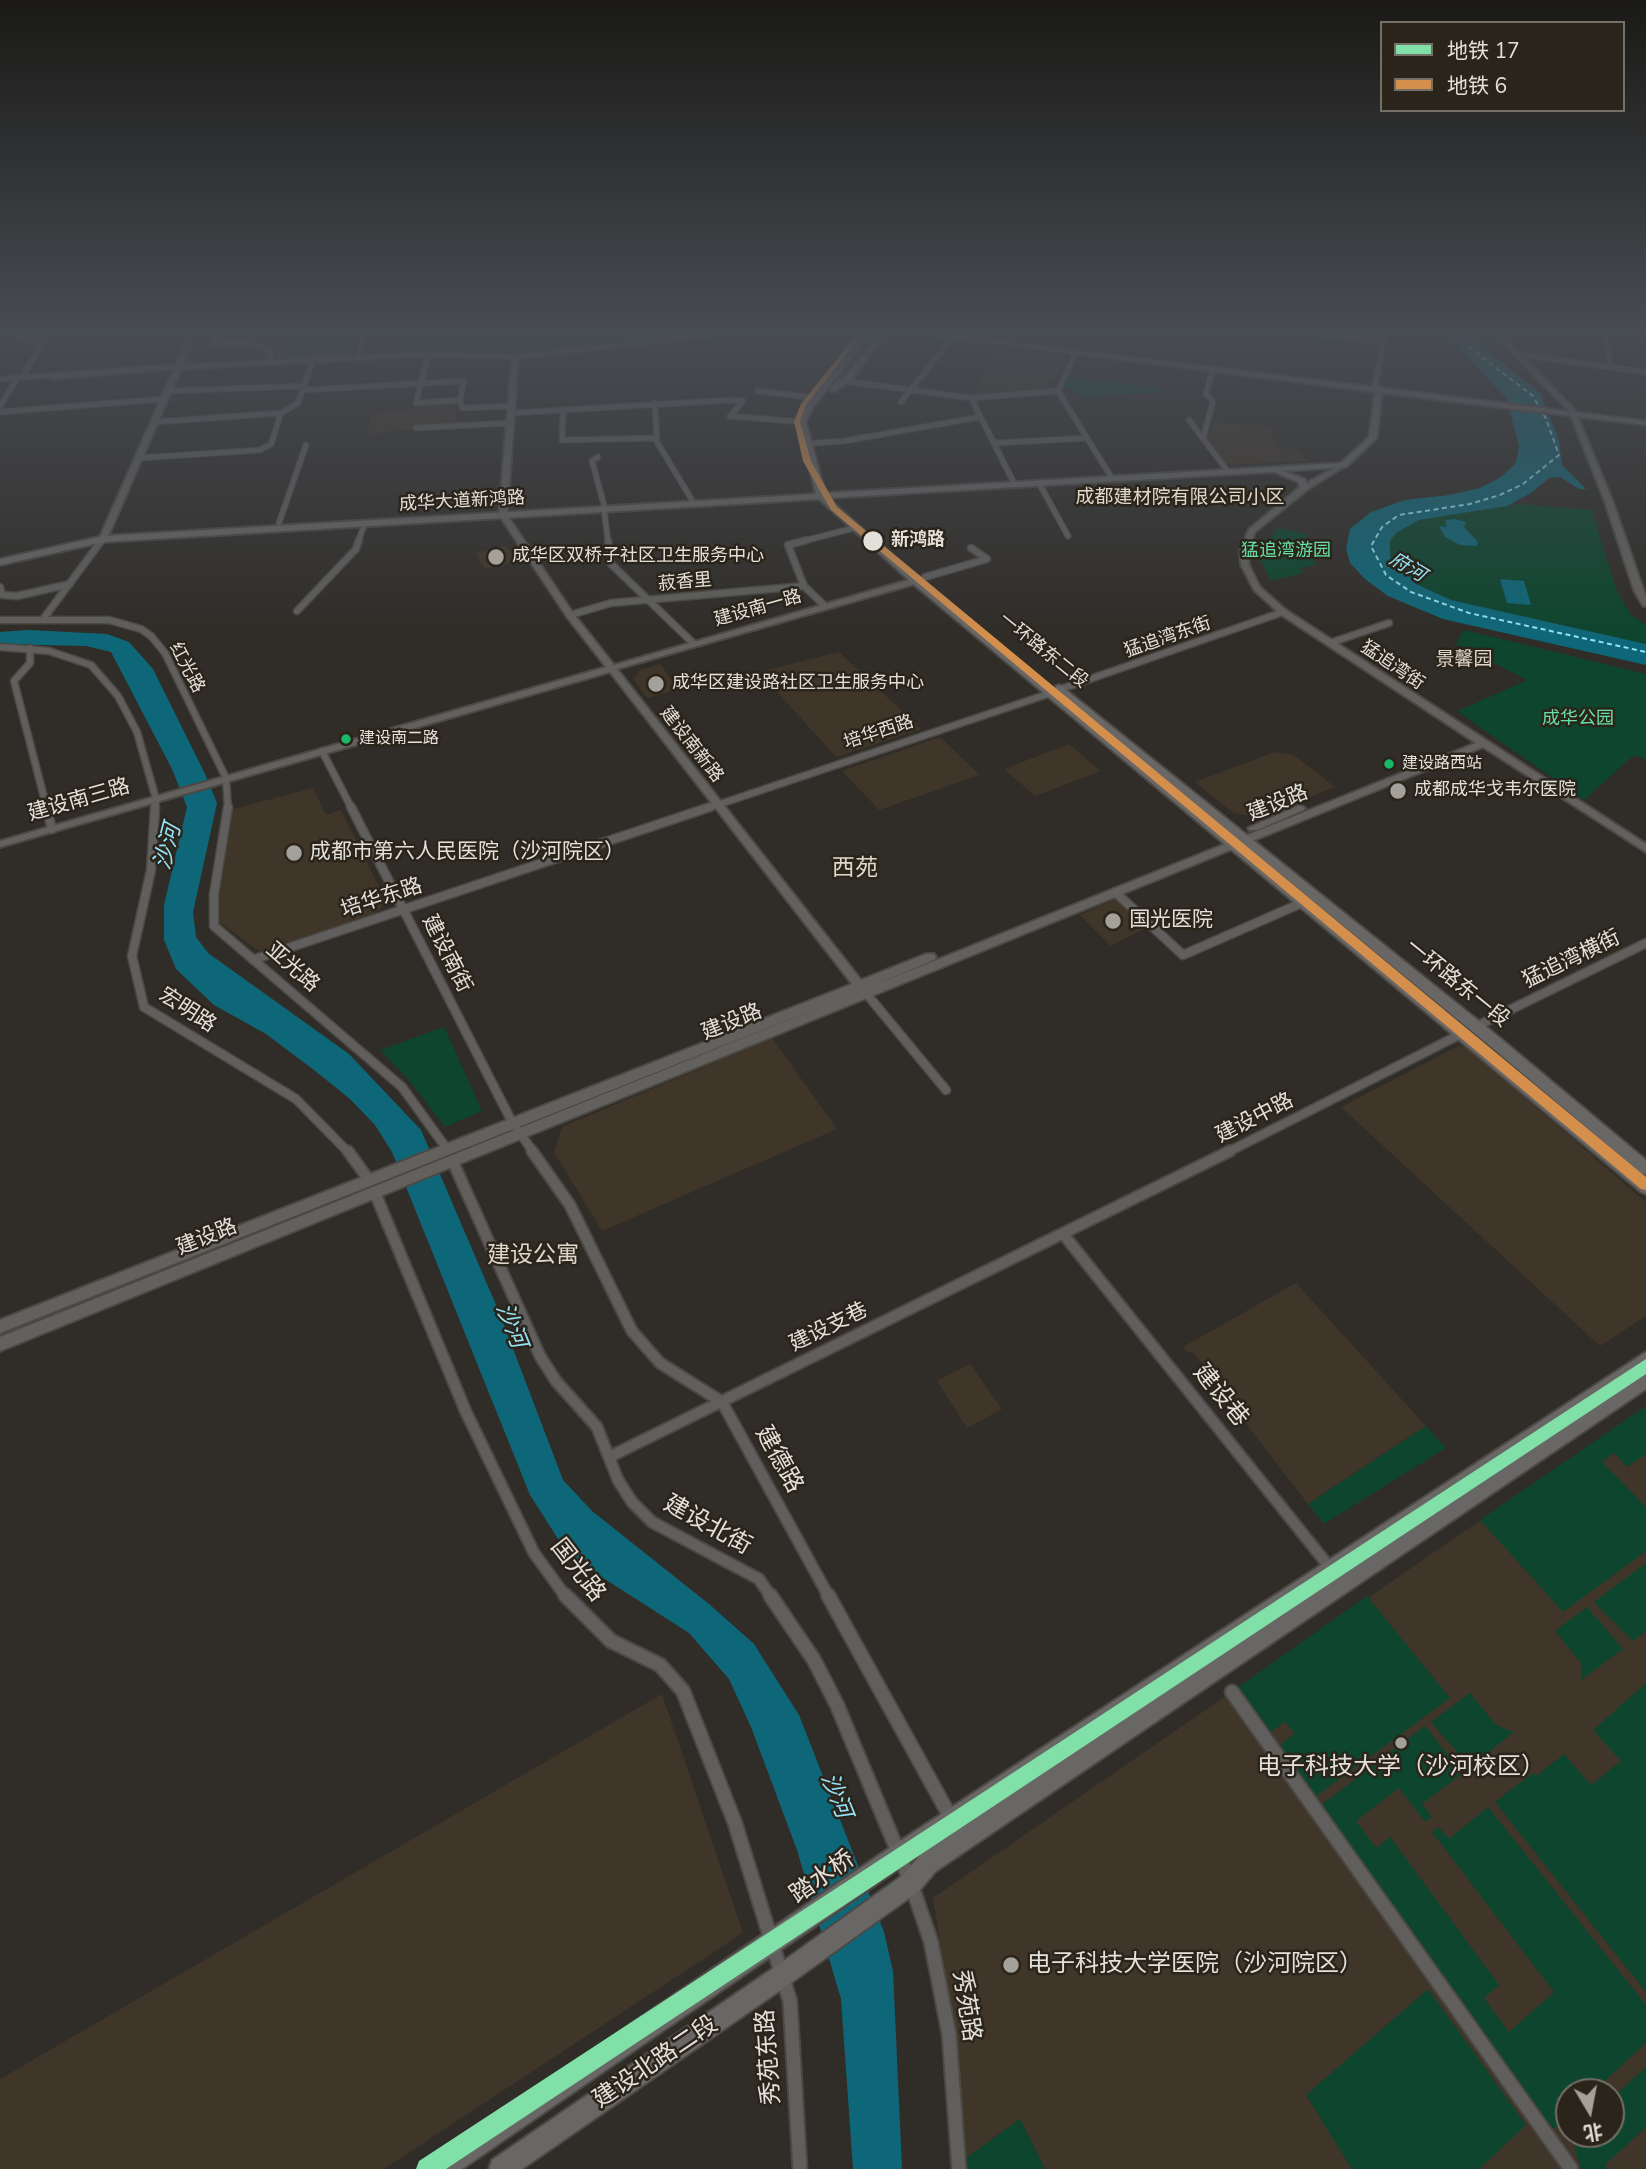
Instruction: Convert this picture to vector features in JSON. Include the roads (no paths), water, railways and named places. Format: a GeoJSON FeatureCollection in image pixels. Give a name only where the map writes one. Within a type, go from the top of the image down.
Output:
{"type":"FeatureCollection","features":[{"type":"Feature","properties":{"kind":"main road"},"geometry":{"type":"LineString","coordinates":[[806,435],[825,494]]}},
{"type":"Feature","properties":{"kind":"main road"},"geometry":{"type":"LineString","coordinates":[[813,435],[825,494]]}},
{"type":"Feature","properties":{"kind":"main road","name":"猛追湾街"},"geometry":{"type":"LineString","coordinates":[[1335,466],[1360,453],[1373,435]]}},
{"type":"Feature","properties":{"kind":"main road","name":"成华大道新鸿路"},"geometry":{"type":"LineString","coordinates":[[0,559],[104,537],[279,523],[502,513],[1110,475],[1335,466]]}},
{"type":"Feature","properties":{"kind":"main road","name":"成华大道新鸿路"},"geometry":{"type":"LineString","coordinates":[[604,507],[1335,466]]}},
{"type":"Feature","properties":{"kind":"main road"},"geometry":{"type":"LineString","coordinates":[[1255,470],[1290,475],[1304,482],[1304,488]]}},
{"type":"Feature","properties":{"kind":"main road","name":"一环路东二段"},"geometry":{"type":"LineString","coordinates":[[825,494],[854,528],[1237,839]]}},
{"type":"Feature","properties":{"kind":"main road","name":"一环路东二段"},"geometry":{"type":"LineString","coordinates":[[825,494],[920,579]]}},
{"type":"Feature","properties":{"kind":"main road","name":"成华大道新鸿路"},"geometry":{"type":"LineString","coordinates":[[104,537],[502,513]]}},
{"type":"Feature","properties":{"kind":"main road","name":"一环路东一段"},"geometry":{"type":"LineString","coordinates":[[1237,839],[1304,902],[1646,1188]]}},
{"type":"Feature","properties":{"kind":"main road","name":"一环路东一段"},"geometry":{"type":"LineString","coordinates":[[1237,839],[1475,1027],[1646,1169]]}},
{"type":"Feature","properties":{"kind":"main road"},"geometry":{"type":"LineString","coordinates":[[911,1883],[928,1863],[1646,1360]]}},
{"type":"Feature","properties":{"kind":"main road"},"geometry":{"type":"LineString","coordinates":[[899,1855],[1646,1380]]}},
{"type":"Feature","properties":{"kind":"main road","name":"踏水桥"},"geometry":{"type":"LineString","coordinates":[[799,1927],[899,1855]]}},
{"type":"Feature","properties":{"kind":"main road","name":"建设北路二段"},"geometry":{"type":"LineString","coordinates":[[501,2169],[783,1975],[911,1883]]}},
{"type":"Feature","properties":{"kind":"main road","name":"建设北路二段"},"geometry":{"type":"LineString","coordinates":[[440,2169],[799,1927]]}},
{"type":"Feature","properties":{"kind":"street"},"geometry":{"type":"LineString","coordinates":[[44,618],[104,537],[149,435]]}},
{"type":"Feature","properties":{"kind":"street"},"geometry":{"type":"LineString","coordinates":[[139,458],[260,450],[271,444],[274,435]]}},
{"type":"Feature","properties":{"kind":"street"},"geometry":{"type":"LineString","coordinates":[[502,513],[509,435]]}},
{"type":"Feature","properties":{"kind":"street"},"geometry":{"type":"LineString","coordinates":[[562,435],[562,440],[571,442],[657,438],[692,500]]}},
{"type":"Feature","properties":{"kind":"street"},"geometry":{"type":"LineString","coordinates":[[814,443],[877,435]]}},
{"type":"Feature","properties":{"kind":"street"},"geometry":{"type":"LineString","coordinates":[[990,435],[1013,481]]}},
{"type":"Feature","properties":{"kind":"street"},"geometry":{"type":"LineString","coordinates":[[1085,435],[1110,475]]}},
{"type":"Feature","properties":{"kind":"street"},"geometry":{"type":"LineString","coordinates":[[1200,435],[1226,469]]}},
{"type":"Feature","properties":{"kind":"street"},"geometry":{"type":"LineString","coordinates":[[1582,435],[1609,502],[1638,590],[1646,604]]}},
{"type":"Feature","properties":{"kind":"street"},"geometry":{"type":"LineString","coordinates":[[994,443],[1087,438]]}},
{"type":"Feature","properties":{"kind":"street"},"geometry":{"type":"LineString","coordinates":[[279,523],[306,445]]}},
{"type":"Feature","properties":{"kind":"street"},"geometry":{"type":"LineString","coordinates":[[598,457],[592,461],[604,507],[611,564],[694,644]]}},
{"type":"Feature","properties":{"kind":"street","name":"猛追湾街"},"geometry":{"type":"LineString","coordinates":[[1335,466],[1252,531],[1244,551],[1250,576],[1283,612],[1646,849]]}},
{"type":"Feature","properties":{"kind":"street"},"geometry":{"type":"LineString","coordinates":[[1039,483],[1068,536]]}},
{"type":"Feature","properties":{"kind":"street","name":"建设南新路"},"geometry":{"type":"LineString","coordinates":[[502,513],[570,615],[862,988]]}},
{"type":"Feature","properties":{"kind":"street"},"geometry":{"type":"LineString","coordinates":[[297,611],[356,549],[365,523]]}},
{"type":"Feature","properties":{"kind":"street"},"geometry":{"type":"LineString","coordinates":[[825,606],[804,586],[788,545],[854,528]]}},
{"type":"Feature","properties":{"kind":"street"},"geometry":{"type":"LineString","coordinates":[[920,579],[987,559],[971,548]]}},
{"type":"Feature","properties":{"kind":"street","name":"建设南一路"},"geometry":{"type":"LineString","coordinates":[[611,668],[920,579]]}},
{"type":"Feature","properties":{"kind":"street"},"geometry":{"type":"LineString","coordinates":[[0,587],[2,595],[17,596],[71,584]]}},
{"type":"Feature","properties":{"kind":"street","name":"菽香里"},"geometry":{"type":"LineString","coordinates":[[570,615],[602,605],[804,586]]}},
{"type":"Feature","properties":{"kind":"street","name":"猛追湾东街"},"geometry":{"type":"LineString","coordinates":[[1056,691],[1283,612]]}},
{"type":"Feature","properties":{"kind":"street","name":"红光路"},"geometry":{"type":"LineString","coordinates":[[0,620],[109,620],[141,629],[151,636],[164,653],[223,779]]}},
{"type":"Feature","properties":{"kind":"street"},"geometry":{"type":"LineString","coordinates":[[1330,643],[1389,623]]}},
{"type":"Feature","properties":{"kind":"street","name":"宏明路"},"geometry":{"type":"LineString","coordinates":[[0,647],[30,648],[91,665],[109,685],[137,732],[156,799],[151,870],[132,956],[144,1007],[296,1100],[340,1140],[372,1187]]}},
{"type":"Feature","properties":{"kind":"street"},"geometry":{"type":"LineString","coordinates":[[30,648],[30,663],[13,681],[52,828]]}},
{"type":"Feature","properties":{"kind":"street"},"geometry":{"type":"LineString","coordinates":[[223,779],[611,668]]}},
{"type":"Feature","properties":{"kind":"street","name":"培华西路"},"geometry":{"type":"LineString","coordinates":[[717,803],[1056,691]]}},
{"type":"Feature","properties":{"kind":"street","name":"建设路"},"geometry":{"type":"LineString","coordinates":[[391,1179],[447,1164],[862,988],[1477,741]]}},
{"type":"Feature","properties":{"kind":"street","name":"建设南街"},"geometry":{"type":"LineString","coordinates":[[322,751],[512,1122],[521,1134]]}},
{"type":"Feature","properties":{"kind":"street","name":"建设南三路"},"geometry":{"type":"LineString","coordinates":[[0,844],[223,779]]}},
{"type":"Feature","properties":{"kind":"street","name":"亚光路"},"geometry":{"type":"LineString","coordinates":[[223,779],[229,802],[212,917],[214,926],[402,1087],[442,1151]]}},
{"type":"Feature","properties":{"kind":"street","name":"培华东路"},"geometry":{"type":"LineString","coordinates":[[255,959],[404,911],[717,803]]}},
{"type":"Feature","properties":{"kind":"street","name":"建设路"},"geometry":{"type":"LineString","coordinates":[[0,1343],[391,1179],[442,1151],[512,1122],[1115,891],[1237,839]]}},
{"type":"Feature","properties":{"kind":"street"},"geometry":{"type":"LineString","coordinates":[[1115,891],[1183,955],[1304,902]]}},
{"type":"Feature","properties":{"kind":"street","name":"猛追湾横街"},"geometry":{"type":"LineString","coordinates":[[1475,1027],[1646,943]]}},
{"type":"Feature","properties":{"kind":"street"},"geometry":{"type":"LineString","coordinates":[[862,988],[946,1090]]}},
{"type":"Feature","properties":{"kind":"street","name":"建设中路"},"geometry":{"type":"LineString","coordinates":[[1064,1235],[1461,1034]]}},
{"type":"Feature","properties":{"kind":"street"},"geometry":{"type":"LineString","coordinates":[[521,1134],[579,1221],[639,1343],[678,1377],[722,1402]]}},
{"type":"Feature","properties":{"kind":"street","name":"建设北街"},"geometry":{"type":"LineString","coordinates":[[447,1164],[540,1356],[556,1381],[597,1427],[611,1456],[618,1480],[632,1503],[652,1522],[759,1579],[814,1660],[837,1705],[899,1855]]}},
{"type":"Feature","properties":{"kind":"street","name":"建设路"},"geometry":{"type":"LineString","coordinates":[[0,1327],[372,1187]]}},
{"type":"Feature","properties":{"kind":"street","name":"国光路"},"geometry":{"type":"LineString","coordinates":[[372,1187],[466,1412],[534,1553],[571,1604],[601,1632],[611,1641],[660,1665],[683,1691],[735,1823],[774,1944]]}},
{"type":"Feature","properties":{"kind":"street","name":"建设支巷"},"geometry":{"type":"LineString","coordinates":[[611,1456],[1064,1235]]}},
{"type":"Feature","properties":{"kind":"street","name":"建设巷"},"geometry":{"type":"LineString","coordinates":[[1064,1235],[1337,1577]]}},
{"type":"Feature","properties":{"kind":"street","name":"建德路"},"geometry":{"type":"LineString","coordinates":[[722,1402],[963,1840]]}},
{"type":"Feature","properties":{"kind":"street"},"geometry":{"type":"LineString","coordinates":[[1232,1692],[1571,2169]]}},
{"type":"Feature","properties":{"kind":"street","name":"秀苑路"},"geometry":{"type":"LineString","coordinates":[[899,1855],[931,1942],[949,2034],[959,2169]]}},
{"type":"Feature","properties":{"kind":"street","name":"秀苑东路"},"geometry":{"type":"LineString","coordinates":[[774,1944],[790,2001],[800,2169]]}},
{"type":"Feature","properties":{"kind":"water"},"geometry":{"type":"Polygon","coordinates":[[[1516,435],[1557,435],[1562,465],[1586,489],[1579,489],[1560,477],[1549,478],[1531,493],[1507,506],[1419,520],[1396,533],[1390,541],[1390,557],[1416,584],[1451,600],[1646,644],[1646,665],[1443,619],[1388,596],[1365,579],[1350,563],[1346,549],[1350,529],[1371,512],[1405,500],[1480,488],[1501,477],[1516,463],[1519,446],[1516,435]]]}},
{"type":"Feature","properties":{"kind":"water"},"geometry":{"type":"Polygon","coordinates":[[[1445,520],[1466,522],[1464,527],[1478,542],[1477,546],[1460,545],[1445,537],[1439,526],[1447,527],[1445,520]]]}},
{"type":"Feature","properties":{"kind":"water"},"geometry":{"type":"Polygon","coordinates":[[[1500,579],[1524,581],[1531,605],[1507,603],[1500,579]]]}},
{"type":"Feature","properties":{"kind":"water"},"geometry":{"type":"Polygon","coordinates":[[[29,630],[107,634],[129,642],[153,669],[217,803],[193,912],[196,937],[208,953],[349,1054],[421,1130],[499,1312],[563,1480],[592,1511],[709,1604],[754,1644],[799,1715],[884,1932],[893,1971],[902,2169],[853,2169],[841,1999],[797,1850],[751,1727],[729,1679],[689,1633],[569,1556],[530,1495],[392,1152],[375,1125],[350,1099],[314,1070],[266,1034],[214,1005],[176,969],[164,940],[164,905],[187,807],[172,769],[111,652],[86,646],[0,644],[0,632],[29,630]]]}},
{"type":"Feature","properties":{"kind":"metro line","name":"6"},"geometry":{"type":"LineString","coordinates":[[801,435],[807,461],[834,508],[1646,1185]]}},
{"type":"Feature","properties":{"kind":"metro line","name":"17"},"geometry":{"type":"LineString","coordinates":[[427,2169],[1646,1366]]}},
{"type":"Feature","properties":{"kind":"place","name":"新鸿路"},"geometry":{"type":"Point","coordinates":[873,541]}},
{"type":"Feature","properties":{"kind":"place","name":"成华区双桥子社区卫生服务中心"},"geometry":{"type":"Point","coordinates":[496,557]}},
{"type":"Feature","properties":{"kind":"place","name":"成华区建设路社区卫生服务中心"},"geometry":{"type":"Point","coordinates":[656,684]}},
{"type":"Feature","properties":{"kind":"place","name":"建设南二路"},"geometry":{"type":"Point","coordinates":[346,739]}},
{"type":"Feature","properties":{"kind":"place","name":"建设路西站"},"geometry":{"type":"Point","coordinates":[1389,764]}},
{"type":"Feature","properties":{"kind":"place","name":"成都成华戈韦尔医院"},"geometry":{"type":"Point","coordinates":[1398,791]}},
{"type":"Feature","properties":{"kind":"place","name":"成都市第六人民医院（沙河院区）"},"geometry":{"type":"Point","coordinates":[294,853]}},
{"type":"Feature","properties":{"kind":"place","name":"国光医院"},"geometry":{"type":"Point","coordinates":[1113,921]}},
{"type":"Feature","properties":{"kind":"place","name":"电子科技大学（沙河校区）"},"geometry":{"type":"Point","coordinates":[1401,1743]}},
{"type":"Feature","properties":{"kind":"place","name":"电子科技大学医院（沙河院区）"},"geometry":{"type":"Point","coordinates":[1011,1965]}},
{"type":"Feature","properties":{"kind":"district","name":"成都建材院有限公司小区"},"geometry":{"type":"Point","coordinates":[1180,498]}},
{"type":"Feature","properties":{"kind":"district","name":"景馨园"},"geometry":{"type":"Point","coordinates":[1464,660]}},
{"type":"Feature","properties":{"kind":"district","name":"西苑"},"geometry":{"type":"Point","coordinates":[855,869]}},
{"type":"Feature","properties":{"kind":"district","name":"建设公寓"},"geometry":{"type":"Point","coordinates":[533,1256]}},
{"type":"Feature","properties":{"kind":"park label","name":"猛追湾游园"},"geometry":{"type":"Point","coordinates":[1286,552]}},
{"type":"Feature","properties":{"kind":"park label","name":"成华公园"},"geometry":{"type":"Point","coordinates":[1578,720]}},
{"type":"Feature","properties":{"kind":"water label","name":"府河"},"geometry":{"type":"Point","coordinates":[1407,568]}},
{"type":"Feature","properties":{"kind":"water label","name":"沙河"},"geometry":{"type":"Point","coordinates":[169,847]}},
{"type":"Feature","properties":{"kind":"water label","name":"沙河"},"geometry":{"type":"Point","coordinates":[510,1326]}},
{"type":"Feature","properties":{"kind":"water label","name":"沙河"},"geometry":{"type":"Point","coordinates":[835,1796]}}]}
